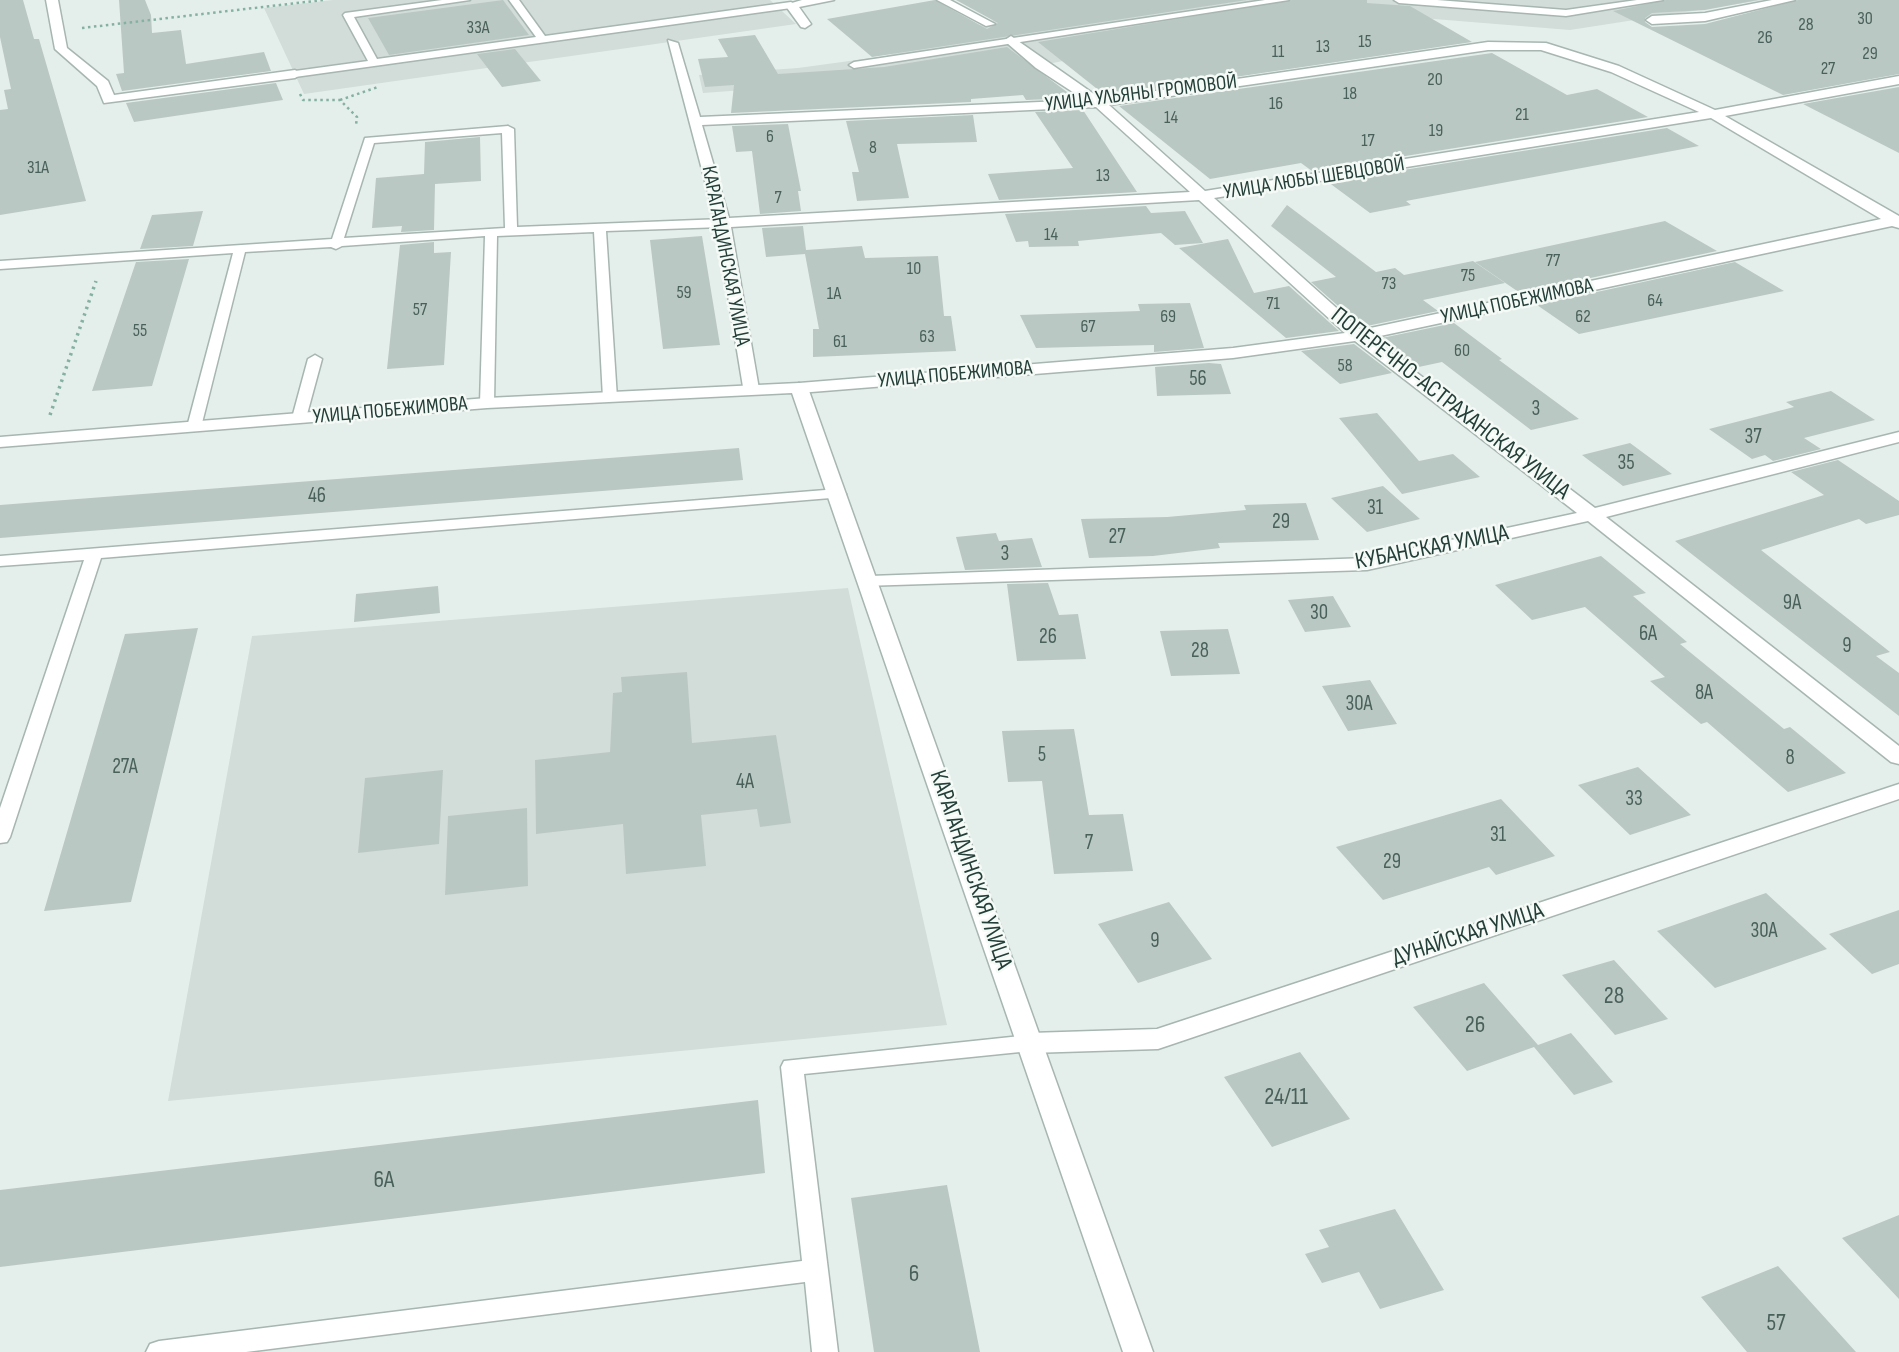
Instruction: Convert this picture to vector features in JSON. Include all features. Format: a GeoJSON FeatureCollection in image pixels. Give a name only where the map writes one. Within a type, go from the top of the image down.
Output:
{"type":"FeatureCollection","features":[{"type":"Feature","properties":{"kind":"street"},"geometry":{"type":"LineString","coordinates":[[52,0],[61,49],[103,84],[108,100],[293,74]]}},
{"type":"Feature","properties":{"kind":"street"},"geometry":{"type":"LineString","coordinates":[[790,5],[828,0]]}},
{"type":"Feature","properties":{"kind":"street"},"geometry":{"type":"LineString","coordinates":[[1652,20],[1705,17],[1789,0]]}},
{"type":"Feature","properties":{"kind":"street"},"geometry":{"type":"LineString","coordinates":[[790,5],[805,24]]}},
{"type":"Feature","properties":{"kind":"street","name":"ПОПЕРЕЧНО-АСТРАХАНСКАЯ УЛИЦА"},"geometry":{"type":"LineString","coordinates":[[1012,40],[1041,65],[1099,103],[1358,336],[1592,514],[1899,757]]}},
{"type":"Feature","properties":{"kind":"street","name":"КАРАГАНДИНСКАЯ УЛИЦА"},"geometry":{"type":"LineString","coordinates":[[672,43],[723,223],[750,389]]}},
{"type":"Feature","properties":{"kind":"street","name":"УЛИЦА УЛЬЯНЫ ГРОМОВОЙ"},"geometry":{"type":"LineString","coordinates":[[695,121],[1099,103],[1488,46],[1542,46],[1615,69],[1713,114],[1897,222]]}},
{"type":"Feature","properties":{"kind":"street","name":"УЛИЦА ЛЮБЫ ШЕВЦОВОЙ"},"geometry":{"type":"LineString","coordinates":[[723,223],[1202,196],[1713,114],[1899,80]]}},
{"type":"Feature","properties":{"kind":"street","name":"УЛИЦА ПОБЕЖИМОВА"},"geometry":{"type":"LineString","coordinates":[[0,442],[487,403],[799,388],[1233,353],[1358,336],[1897,222]]}},
{"type":"Feature","properties":{"kind":"street","name":"КАРАГАНДИНСКАЯ УЛИЦА"},"geometry":{"type":"LineString","coordinates":[[799,388],[870,582],[1138,1352]]}},
{"type":"Feature","properties":{"kind":"street","name":"КУБАНСКАЯ УЛИЦА"},"geometry":{"type":"LineString","coordinates":[[870,582],[1367,564],[1592,514],[1899,438]]}},
{"type":"Feature","properties":{"kind":"street","name":"ДУНАЙСКАЯ УЛИЦА"},"geometry":{"type":"LineString","coordinates":[[1030,1043],[1158,1039],[1899,791]]}},
{"type":"Feature","properties":{"kind":"lane"},"geometry":{"type":"LineString","coordinates":[[374,63],[348,15],[465,0]]}},
{"type":"Feature","properties":{"kind":"lane"},"geometry":{"type":"LineString","coordinates":[[514,0],[542,40]]}},
{"type":"Feature","properties":{"kind":"lane"},"geometry":{"type":"LineString","coordinates":[[942,0],[990,24]]}},
{"type":"Feature","properties":{"kind":"lane"},"geometry":{"type":"LineString","coordinates":[[854,65],[1284,0]]}},
{"type":"Feature","properties":{"kind":"lane"},"geometry":{"type":"LineString","coordinates":[[1399,0],[1566,13],[1658,0]]}},
{"type":"Feature","properties":{"kind":"lane"},"geometry":{"type":"LineString","coordinates":[[293,74],[790,5]]}},
{"type":"Feature","properties":{"kind":"lane"},"geometry":{"type":"LineString","coordinates":[[336,245],[369,140],[508,129],[512,231]]}},
{"type":"Feature","properties":{"kind":"lane"},"geometry":{"type":"LineString","coordinates":[[0,265],[336,245],[491,232],[723,223]]}},
{"type":"Feature","properties":{"kind":"lane"},"geometry":{"type":"LineString","coordinates":[[600,228],[610,398]]}},
{"type":"Feature","properties":{"kind":"lane"},"geometry":{"type":"LineString","coordinates":[[487,403],[491,232]]}},
{"type":"Feature","properties":{"kind":"lane"},"geometry":{"type":"LineString","coordinates":[[194,426],[240,249]]}},
{"type":"Feature","properties":{"kind":"lane"},"geometry":{"type":"LineString","coordinates":[[299,418],[315,359]]}},
{"type":"Feature","properties":{"kind":"lane"},"geometry":{"type":"LineString","coordinates":[[0,561],[838,494]]}},
{"type":"Feature","properties":{"kind":"lane"},"geometry":{"type":"LineString","coordinates":[[0,837],[94,554]]}},
{"type":"Feature","properties":{"kind":"lane"},"geometry":{"type":"LineString","coordinates":[[825,1352],[792,1067],[1030,1043]]}},
{"type":"Feature","properties":{"kind":"lane"},"geometry":{"type":"LineString","coordinates":[[159,1352],[816,1270]]}},
{"type":"Feature","properties":{"kind":"path"},"geometry":{"type":"LineString","coordinates":[[57,31],[323,0]]}},
{"type":"Feature","properties":{"kind":"path"},"geometry":{"type":"LineString","coordinates":[[293,74],[303,100],[340,100],[357,117],[352,142],[369,140]]}},
{"type":"Feature","properties":{"kind":"path"},"geometry":{"type":"LineString","coordinates":[[48,420],[103,260]]}},
{"type":"Feature","properties":{"kind":"shaded area"},"geometry":{"type":"Polygon","coordinates":[[[333,0],[770,0],[796,24],[304,94],[264,8],[333,0]]]}},
{"type":"Feature","properties":{"kind":"shaded area"},"geometry":{"type":"Polygon","coordinates":[[[1054,0],[1763,0],[1570,30],[1323,10],[1017,70],[703,93],[699,75],[798,68],[886,56],[1054,0]]]}},
{"type":"Feature","properties":{"kind":"shaded area"},"geometry":{"type":"Polygon","coordinates":[[[848,588],[947,1025],[168,1101],[252,636],[848,588]]]}},
{"type":"Feature","properties":{"kind":"building"},"geometry":{"type":"Polygon","coordinates":[[[0,0],[23,0],[34,39],[39,39],[86,201],[0,215],[0,110],[8,109],[4,90],[11,89],[0,37],[0,0]]]}},
{"type":"Feature","properties":{"kind":"building"},"geometry":{"type":"Polygon","coordinates":[[[119,0],[145,0],[151,15],[152,33],[181,30],[186,64],[264,52],[271,71],[122,91],[116,74],[124,73],[119,0]]]}},
{"type":"Feature","properties":{"kind":"building"},"geometry":{"type":"Polygon","coordinates":[[[503,0],[529,35],[389,55],[368,18],[503,0]]]}},
{"type":"Feature","properties":{"kind":"building"},"geometry":{"type":"Polygon","coordinates":[[[935,0],[987,29],[998,23],[956,0],[1247,0],[872,57],[827,19],[935,0]]]}},
{"type":"Feature","properties":{"kind":"building"},"geometry":{"type":"Polygon","coordinates":[[[1292,0],[1367,0],[1367,3],[1410,6],[1472,42],[1106,96],[1038,42],[1292,0]]]}},
{"type":"Feature","properties":{"kind":"building"},"geometry":{"type":"Polygon","coordinates":[[[1666,0],[1758,0],[1705,10],[1652,13],[1645,18],[1645,22],[1652,27],[1705,24],[1798,0],[1899,0],[1899,74],[1783,95],[1613,11],[1666,0]]]}},
{"type":"Feature","properties":{"kind":"building"},"geometry":{"type":"Polygon","coordinates":[[[755,35],[778,74],[884,67],[1007,47],[1075,98],[1026,100],[1023,95],[971,99],[971,102],[731,113],[734,85],[705,87],[698,59],[728,57],[718,39],[755,35]]]}},
{"type":"Feature","properties":{"kind":"building"},"geometry":{"type":"Polygon","coordinates":[[[515,49],[541,81],[502,87],[477,54],[515,49]]]}},
{"type":"Feature","properties":{"kind":"building"},"geometry":{"type":"Polygon","coordinates":[[[1492,53],[1567,95],[1597,89],[1648,117],[1312,171],[1301,163],[1210,179],[1119,106],[1492,53]]]}},
{"type":"Feature","properties":{"kind":"building"},"geometry":{"type":"Polygon","coordinates":[[[276,83],[283,100],[134,122],[126,103],[276,83]]]}},
{"type":"Feature","properties":{"kind":"building"},"geometry":{"type":"Polygon","coordinates":[[[1899,87],[1899,153],[1803,104],[1899,87]]]}},
{"type":"Feature","properties":{"kind":"building"},"geometry":{"type":"Polygon","coordinates":[[[1083,110],[1137,192],[999,200],[988,174],[1073,168],[1035,112],[1083,110]]]}},
{"type":"Feature","properties":{"kind":"building"},"geometry":{"type":"Polygon","coordinates":[[[973,115],[977,142],[897,144],[909,198],[857,201],[852,172],[859,172],[846,121],[973,115]]]}},
{"type":"Feature","properties":{"kind":"building"},"geometry":{"type":"Polygon","coordinates":[[[788,124],[801,191],[798,191],[801,211],[760,214],[752,151],[736,152],[732,126],[788,124]]]}},
{"type":"Feature","properties":{"kind":"building"},"geometry":{"type":"Polygon","coordinates":[[[1667,128],[1699,146],[1406,201],[1411,205],[1370,213],[1328,182],[1667,128]]]}},
{"type":"Feature","properties":{"kind":"building"},"geometry":{"type":"Polygon","coordinates":[[[480,137],[481,181],[435,184],[434,230],[401,232],[402,226],[372,228],[376,178],[424,174],[425,142],[480,137]]]}},
{"type":"Feature","properties":{"kind":"building"},"geometry":{"type":"Polygon","coordinates":[[[1287,205],[1376,272],[1395,268],[1404,275],[1473,261],[1505,283],[1423,300],[1438,311],[1362,327],[1311,282],[1336,277],[1271,226],[1287,205]]]}},
{"type":"Feature","properties":{"kind":"building"},"geometry":{"type":"Polygon","coordinates":[[[1146,206],[1151,213],[1185,211],[1203,243],[1175,245],[1161,233],[1078,241],[1079,246],[1029,247],[1028,241],[1016,242],[1005,214],[1146,206]]]}},
{"type":"Feature","properties":{"kind":"building"},"geometry":{"type":"Polygon","coordinates":[[[203,211],[193,246],[140,249],[152,215],[203,211]]]}},
{"type":"Feature","properties":{"kind":"building"},"geometry":{"type":"Polygon","coordinates":[[[1665,221],[1717,251],[1520,293],[1475,262],[1665,221]]]}},
{"type":"Feature","properties":{"kind":"building"},"geometry":{"type":"Polygon","coordinates":[[[803,226],[806,250],[862,246],[865,258],[938,256],[944,316],[951,316],[956,351],[813,357],[813,329],[819,329],[805,254],[766,257],[762,228],[803,226]]]}},
{"type":"Feature","properties":{"kind":"building"},"geometry":{"type":"Polygon","coordinates":[[[702,236],[720,345],[663,349],[650,240],[702,236]]]}},
{"type":"Feature","properties":{"kind":"building"},"geometry":{"type":"Polygon","coordinates":[[[1228,239],[1254,293],[1289,286],[1339,331],[1286,338],[1179,248],[1228,239]]]}},
{"type":"Feature","properties":{"kind":"building"},"geometry":{"type":"Polygon","coordinates":[[[434,242],[434,253],[451,252],[444,365],[387,369],[400,245],[434,242]]]}},
{"type":"Feature","properties":{"kind":"building"},"geometry":{"type":"Polygon","coordinates":[[[189,259],[152,386],[92,391],[136,262],[189,259]]]}},
{"type":"Feature","properties":{"kind":"building"},"geometry":{"type":"Polygon","coordinates":[[[1735,262],[1784,291],[1579,334],[1537,305],[1735,262]]]}},
{"type":"Feature","properties":{"kind":"building"},"geometry":{"type":"Polygon","coordinates":[[[1190,303],[1204,348],[1154,352],[1154,345],[1036,348],[1020,315],[1140,311],[1138,304],[1190,303]]]}},
{"type":"Feature","properties":{"kind":"building"},"geometry":{"type":"Polygon","coordinates":[[[1454,323],[1579,419],[1531,430],[1442,362],[1414,368],[1377,339],[1454,323]]]}},
{"type":"Feature","properties":{"kind":"building"},"geometry":{"type":"Polygon","coordinates":[[[1354,344],[1392,373],[1340,384],[1301,351],[1354,344]]]}},
{"type":"Feature","properties":{"kind":"building"},"geometry":{"type":"Polygon","coordinates":[[[1221,364],[1231,394],[1157,396],[1155,367],[1221,364]]]}},
{"type":"Feature","properties":{"kind":"building"},"geometry":{"type":"Polygon","coordinates":[[[1831,391],[1875,420],[1804,438],[1821,449],[1773,461],[1765,455],[1752,459],[1709,429],[1794,407],[1786,402],[1831,391]]]}},
{"type":"Feature","properties":{"kind":"building"},"geometry":{"type":"Polygon","coordinates":[[[1377,413],[1419,461],[1453,454],[1480,477],[1402,494],[1339,418],[1377,413]]]}},
{"type":"Feature","properties":{"kind":"building"},"geometry":{"type":"Polygon","coordinates":[[[1630,443],[1672,474],[1623,486],[1582,455],[1630,443]]]}},
{"type":"Feature","properties":{"kind":"building"},"geometry":{"type":"Polygon","coordinates":[[[739,448],[743,480],[0,538],[0,505],[739,448]]]}},
{"type":"Feature","properties":{"kind":"building"},"geometry":{"type":"Polygon","coordinates":[[[1838,460],[1899,501],[1899,515],[1866,524],[1859,519],[1761,550],[1890,652],[1876,656],[1899,673],[1899,716],[1675,541],[1824,495],[1791,472],[1838,460]]]}},
{"type":"Feature","properties":{"kind":"building"},"geometry":{"type":"Polygon","coordinates":[[[1383,486],[1420,519],[1367,532],[1331,498],[1383,486]]]}},
{"type":"Feature","properties":{"kind":"building"},"geometry":{"type":"Polygon","coordinates":[[[1306,503],[1319,540],[1218,543],[1220,548],[1153,556],[1089,558],[1081,519],[1167,517],[1246,510],[1244,505],[1306,503]]]}},
{"type":"Feature","properties":{"kind":"building"},"geometry":{"type":"Polygon","coordinates":[[[996,533],[999,541],[1032,538],[1042,567],[965,570],[956,537],[996,533]]]}},
{"type":"Feature","properties":{"kind":"building"},"geometry":{"type":"Polygon","coordinates":[[[1601,556],[1646,593],[1633,596],[1687,642],[1680,644],[1784,729],[1790,727],[1846,773],[1788,792],[1707,722],[1701,724],[1650,681],[1665,677],[1585,607],[1532,620],[1495,585],[1601,556]]]}},
{"type":"Feature","properties":{"kind":"building"},"geometry":{"type":"Polygon","coordinates":[[[1048,583],[1059,615],[1078,614],[1086,659],[1017,661],[1007,584],[1048,583]]]}},
{"type":"Feature","properties":{"kind":"building"},"geometry":{"type":"Polygon","coordinates":[[[438,586],[440,613],[354,622],[356,594],[438,586]]]}},
{"type":"Feature","properties":{"kind":"building"},"geometry":{"type":"Polygon","coordinates":[[[1333,596],[1351,627],[1305,632],[1288,600],[1333,596]]]}},
{"type":"Feature","properties":{"kind":"building"},"geometry":{"type":"Polygon","coordinates":[[[198,628],[131,902],[44,911],[125,634],[198,628]]]}},
{"type":"Feature","properties":{"kind":"building"},"geometry":{"type":"Polygon","coordinates":[[[1228,629],[1240,674],[1171,676],[1160,631],[1228,629]]]}},
{"type":"Feature","properties":{"kind":"building"},"geometry":{"type":"Polygon","coordinates":[[[687,672],[692,743],[776,735],[791,823],[760,827],[757,809],[701,815],[706,866],[626,874],[623,824],[536,834],[535,760],[610,752],[613,693],[622,692],[621,677],[687,672]]]}},
{"type":"Feature","properties":{"kind":"building"},"geometry":{"type":"Polygon","coordinates":[[[1370,680],[1397,724],[1348,731],[1322,686],[1370,680]]]}},
{"type":"Feature","properties":{"kind":"building"},"geometry":{"type":"Polygon","coordinates":[[[1074,729],[1089,815],[1123,814],[1133,871],[1054,874],[1042,781],[1008,782],[1002,731],[1074,729]]]}},
{"type":"Feature","properties":{"kind":"building"},"geometry":{"type":"Polygon","coordinates":[[[1638,767],[1691,815],[1630,835],[1578,785],[1638,767]]]}},
{"type":"Feature","properties":{"kind":"building"},"geometry":{"type":"Polygon","coordinates":[[[443,770],[439,844],[358,853],[365,778],[443,770]]]}},
{"type":"Feature","properties":{"kind":"building"},"geometry":{"type":"Polygon","coordinates":[[[1501,799],[1555,856],[1496,875],[1489,867],[1383,900],[1336,847],[1501,799]]]}},
{"type":"Feature","properties":{"kind":"building"},"geometry":{"type":"Polygon","coordinates":[[[527,808],[528,886],[445,895],[448,816],[527,808]]]}},
{"type":"Feature","properties":{"kind":"building"},"geometry":{"type":"Polygon","coordinates":[[[1766,893],[1827,949],[1715,988],[1657,931],[1766,893]]]}},
{"type":"Feature","properties":{"kind":"building"},"geometry":{"type":"Polygon","coordinates":[[[1169,902],[1212,959],[1138,983],[1098,924],[1169,902]]]}},
{"type":"Feature","properties":{"kind":"building"},"geometry":{"type":"Polygon","coordinates":[[[1899,910],[1899,964],[1872,974],[1829,934],[1899,910]]]}},
{"type":"Feature","properties":{"kind":"building"},"geometry":{"type":"Polygon","coordinates":[[[1614,960],[1668,1019],[1615,1035],[1562,975],[1614,960]]]}},
{"type":"Feature","properties":{"kind":"building"},"geometry":{"type":"Polygon","coordinates":[[[1484,983],[1538,1045],[1571,1033],[1613,1082],[1574,1095],[1534,1047],[1467,1071],[1413,1007],[1484,983]]]}},
{"type":"Feature","properties":{"kind":"building"},"geometry":{"type":"Polygon","coordinates":[[[1300,1052],[1350,1119],[1272,1147],[1224,1077],[1300,1052]]]}},
{"type":"Feature","properties":{"kind":"building"},"geometry":{"type":"Polygon","coordinates":[[[758,1100],[765,1173],[0,1267],[0,1190],[758,1100]]]}},
{"type":"Feature","properties":{"kind":"building"},"geometry":{"type":"Polygon","coordinates":[[[947,1185],[980,1352],[874,1352],[851,1198],[947,1185]]]}},
{"type":"Feature","properties":{"kind":"building"},"geometry":{"type":"Polygon","coordinates":[[[1395,1209],[1444,1290],[1380,1309],[1359,1272],[1322,1283],[1305,1254],[1329,1247],[1319,1230],[1395,1209]]]}},
{"type":"Feature","properties":{"kind":"building"},"geometry":{"type":"Polygon","coordinates":[[[1899,1215],[1899,1299],[1842,1238],[1899,1215]]]}},
{"type":"Feature","properties":{"kind":"building"},"geometry":{"type":"Polygon","coordinates":[[[1778,1266],[1856,1352],[1747,1352],[1701,1297],[1778,1266]]]}}]}
